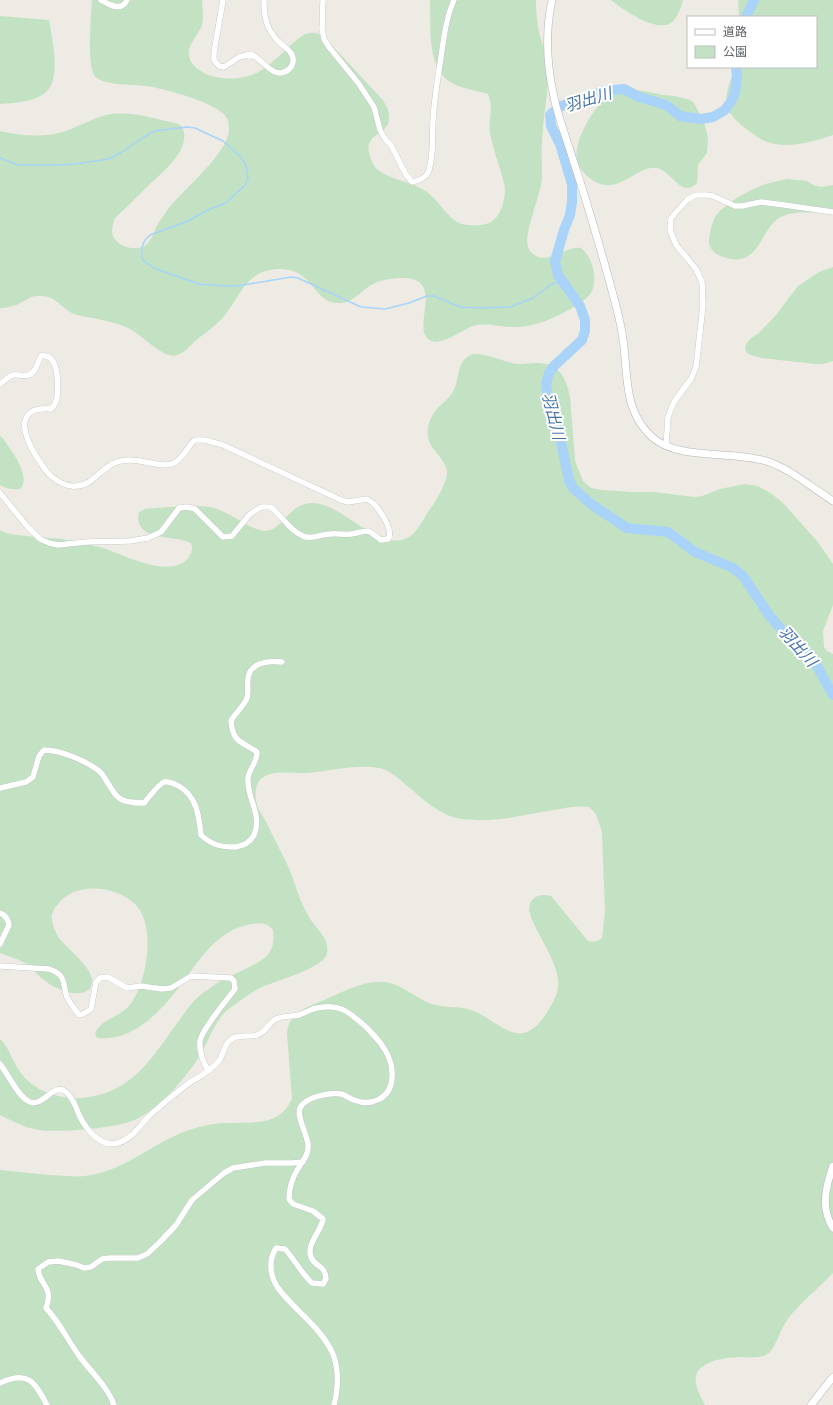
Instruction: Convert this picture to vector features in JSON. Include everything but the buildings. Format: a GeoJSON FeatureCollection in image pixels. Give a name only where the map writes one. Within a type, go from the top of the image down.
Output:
{"type":"FeatureCollection","features":[{"type":"Feature","properties":{"kind":"street"},"geometry":{"type":"LineString","coordinates":[[101,0],[120,8],[127,0]]}},
{"type":"Feature","properties":{"kind":"street"},"geometry":{"type":"LineString","coordinates":[[223,0],[214,52],[214,60],[219,66],[224,67],[239,57],[251,54],[274,72],[284,73],[290,69],[293,60],[292,55],[274,37],[265,20],[264,0]]}},
{"type":"Feature","properties":{"kind":"street"},"geometry":{"type":"LineString","coordinates":[[323,0],[322,29],[324,39],[359,84],[374,107],[380,130],[394,150],[405,173],[412,182],[418,181],[427,174],[429,170],[436,91],[445,31],[454,0]]}},
{"type":"Feature","properties":{"kind":"street"},"geometry":{"type":"LineString","coordinates":[[552,0],[547,44],[554,99],[590,210],[621,326],[625,346],[629,399],[634,413],[653,438],[666,446],[686,451],[732,455],[770,462],[833,501]]}},
{"type":"Feature","properties":{"kind":"street"},"geometry":{"type":"LineString","coordinates":[[666,446],[668,417],[674,402],[691,379],[696,367],[703,304],[702,282],[696,269],[676,245],[670,230],[671,218],[687,200],[696,195],[713,196],[735,206],[761,202],[833,212]]}},
{"type":"Feature","properties":{"kind":"street"},"geometry":{"type":"LineString","coordinates":[[0,384],[11,376],[28,376],[32,374],[36,370],[41,356],[49,358],[55,364],[58,372],[57,399],[52,409],[42,408],[32,411],[27,415],[24,421],[24,431],[35,454],[46,471],[51,476],[66,484],[82,486],[108,466],[117,462],[138,461],[153,464],[172,464],[181,458],[195,440],[205,440],[223,445],[341,500],[348,502],[367,499],[375,504],[390,533],[388,539],[381,540],[370,531],[362,531],[353,534],[329,534],[303,537],[289,526],[271,507],[261,507],[250,514],[232,536],[223,537],[195,510],[187,507],[179,508],[161,532],[148,538],[130,541],[87,542],[58,545],[40,539],[27,526],[0,493]]}},
{"type":"Feature","properties":{"kind":"street"},"geometry":{"type":"LineString","coordinates":[[0,376],[6,379]]}},
{"type":"Feature","properties":{"kind":"street"},"geometry":{"type":"LineString","coordinates":[[0,788],[26,782],[33,777],[39,756],[44,750],[55,750],[98,770],[104,776],[118,798],[123,800],[134,803],[144,802],[161,784],[164,782],[172,783],[183,789],[192,798],[197,807],[201,835],[210,843],[216,846],[225,847],[241,846],[246,844],[252,839],[257,822],[256,810],[248,784],[248,776],[257,759],[257,752],[239,741],[234,736],[231,721],[247,698],[248,673],[252,667],[259,664],[282,662]]}},
{"type":"Feature","properties":{"kind":"street"},"geometry":{"type":"LineString","coordinates":[[0,913],[8,919],[10,925],[0,944]]}},
{"type":"Feature","properties":{"kind":"street"},"geometry":{"type":"LineString","coordinates":[[0,966],[50,969],[57,972],[65,983],[66,996],[79,1015],[84,1014],[91,1009],[96,982],[104,976],[127,988],[141,986],[162,989],[170,988],[191,976],[231,978],[234,981],[235,989],[204,1031],[200,1040],[200,1051],[204,1064],[208,1070]]}},
{"type":"Feature","properties":{"kind":"street"},"geometry":{"type":"LineString","coordinates":[[0,1064],[21,1095],[30,1102],[39,1102],[54,1091],[62,1090],[73,1100],[86,1127],[95,1136],[103,1142],[118,1143],[135,1133],[147,1118],[172,1096],[208,1070],[219,1060],[229,1040],[236,1036],[257,1035],[264,1032],[273,1021],[279,1018],[299,1015],[321,1007],[338,1007],[358,1021],[378,1039],[384,1047],[391,1062],[393,1077],[387,1094],[379,1100],[372,1102],[356,1101],[338,1094],[325,1094],[310,1099],[300,1107],[299,1111],[308,1143],[307,1155],[298,1168],[289,1189],[288,1199],[293,1204],[312,1211],[323,1219],[322,1226],[311,1246],[310,1252],[314,1261],[324,1269],[326,1279],[323,1284],[312,1283],[285,1249],[276,1248],[271,1255],[270,1270],[278,1288],[315,1327],[332,1353],[337,1368],[337,1386],[334,1405]]}},
{"type":"Feature","properties":{"kind":"street"},"geometry":{"type":"LineString","coordinates":[[114,1405],[111,1396],[79,1356],[53,1315],[46,1308],[49,1295],[38,1274],[38,1269],[48,1262],[58,1261],[84,1268],[91,1267],[102,1259],[138,1258],[147,1254],[160,1242],[176,1225],[192,1200],[224,1173],[233,1168],[265,1163],[303,1162]]}},
{"type":"Feature","properties":{"kind":"street"},"geometry":{"type":"LineString","coordinates":[[833,1166],[827,1186],[825,1202],[826,1213],[833,1228]]}},
{"type":"Feature","properties":{"kind":"street"},"geometry":{"type":"LineString","coordinates":[[0,1383],[10,1378],[19,1376],[25,1377],[30,1380],[39,1390],[47,1405]]}},
{"type":"Feature","properties":{"kind":"street"},"geometry":{"type":"LineString","coordinates":[[811,1405],[833,1377]]}},
{"type":"Feature","properties":{"kind":"green space"},"geometry":{"type":"Polygon","coordinates":[[[92,0],[202,0],[202,25],[191,43],[189,51],[190,58],[194,66],[210,76],[240,78],[254,74],[266,67],[305,34],[314,33],[323,36],[382,99],[389,114],[388,125],[369,143],[368,149],[374,166],[385,174],[424,190],[457,222],[465,225],[483,225],[494,220],[497,216],[505,193],[504,183],[490,133],[491,103],[488,94],[454,84],[442,75],[433,55],[431,44],[430,0],[536,0],[541,41],[546,52],[548,82],[542,142],[542,178],[529,228],[528,245],[530,251],[536,256],[542,258],[575,248],[581,248],[591,262],[593,268],[594,286],[591,293],[584,300],[566,312],[539,323],[521,327],[478,325],[450,338],[437,342],[427,338],[424,332],[423,325],[426,302],[425,294],[423,287],[416,280],[400,278],[381,281],[369,286],[349,301],[340,303],[331,302],[324,298],[306,279],[299,274],[290,270],[278,269],[259,274],[252,279],[246,284],[225,315],[211,329],[180,354],[172,356],[160,351],[126,327],[112,322],[74,314],[48,297],[34,296],[14,306],[0,308],[0,131],[24,135],[50,135],[66,131],[99,117],[111,114],[143,116],[173,122],[180,125],[184,133],[184,140],[176,157],[163,172],[115,218],[112,231],[115,240],[123,246],[138,248],[148,243],[152,238],[156,227],[168,209],[213,161],[221,150],[229,131],[229,124],[226,117],[213,107],[202,102],[165,90],[146,86],[110,83],[98,79],[94,75],[92,69],[90,50],[92,0]]]}},
{"type":"Feature","properties":{"kind":"green space"},"geometry":{"type":"Polygon","coordinates":[[[611,0],[683,0],[676,18],[668,24],[660,25],[651,24],[632,15],[611,0]]]}},
{"type":"Feature","properties":{"kind":"green space"},"geometry":{"type":"Polygon","coordinates":[[[738,0],[833,0],[833,135],[800,144],[775,144],[764,141],[739,123],[731,115],[726,101],[735,68],[817,68],[817,16],[739,16],[738,0]]]}},
{"type":"Feature","properties":{"kind":"green space"},"geometry":{"type":"Polygon","coordinates":[[[0,16],[49,20],[54,48],[55,69],[50,87],[40,96],[24,102],[0,104],[0,16]]]}},
{"type":"Feature","properties":{"kind":"green space"},"geometry":{"type":"Polygon","coordinates":[[[629,90],[675,96],[690,100],[694,103],[704,122],[708,138],[707,153],[698,165],[697,183],[686,188],[677,183],[662,170],[651,168],[618,183],[605,185],[590,179],[579,167],[577,160],[578,144],[581,134],[591,116],[602,101],[608,96],[629,90]]]}},
{"type":"Feature","properties":{"kind":"green space"},"geometry":{"type":"Polygon","coordinates":[[[787,179],[807,181],[813,185],[821,187],[833,185],[833,214],[812,212],[791,213],[785,215],[773,223],[754,251],[748,256],[741,259],[732,259],[716,254],[709,244],[709,240],[714,219],[718,213],[729,203],[743,194],[769,183],[787,179]]]}},
{"type":"Feature","properties":{"kind":"green space"},"geometry":{"type":"Polygon","coordinates":[[[833,267],[833,361],[823,364],[815,364],[761,358],[748,354],[745,349],[746,344],[776,315],[798,286],[819,272],[833,267]]]}},
{"type":"Feature","properties":{"kind":"green space"},"geometry":{"type":"Polygon","coordinates":[[[473,354],[489,356],[515,364],[545,364],[561,373],[570,397],[575,461],[583,481],[591,488],[631,492],[654,492],[694,497],[702,496],[720,489],[745,484],[758,486],[772,494],[783,503],[817,541],[833,564],[833,605],[823,631],[824,647],[827,651],[833,654],[833,1273],[790,1316],[769,1353],[759,1357],[719,1359],[706,1364],[698,1371],[696,1375],[696,1385],[705,1405],[0,1405],[0,1170],[59,1176],[85,1176],[101,1173],[129,1161],[170,1138],[199,1127],[219,1123],[264,1121],[281,1114],[292,1098],[287,1034],[288,1027],[293,1017],[307,1007],[360,985],[376,982],[391,983],[426,1002],[441,1006],[468,1009],[508,1031],[517,1033],[526,1032],[536,1026],[546,1014],[558,988],[558,978],[554,963],[531,917],[529,910],[530,903],[534,898],[539,896],[551,896],[588,941],[594,942],[602,938],[605,911],[602,832],[596,814],[589,807],[578,806],[504,818],[472,820],[454,817],[439,811],[394,775],[379,768],[352,767],[308,773],[278,773],[267,775],[259,781],[256,787],[257,805],[287,864],[306,911],[324,938],[327,953],[324,959],[309,969],[258,989],[224,1013],[219,1019],[195,1063],[183,1079],[154,1108],[137,1119],[104,1127],[49,1131],[29,1128],[0,1115],[0,1039],[22,1074],[27,1080],[41,1090],[57,1096],[76,1098],[84,1098],[109,1092],[122,1085],[143,1068],[198,997],[222,980],[261,961],[266,957],[272,948],[274,936],[273,930],[270,927],[261,923],[239,927],[227,933],[206,951],[173,995],[149,1020],[128,1033],[106,1038],[97,1038],[95,1034],[97,1029],[129,1006],[141,984],[145,970],[148,940],[146,926],[142,914],[135,904],[118,893],[97,888],[76,891],[66,896],[55,908],[52,919],[53,926],[59,938],[81,961],[90,974],[92,980],[91,986],[89,990],[85,992],[72,993],[60,990],[43,979],[27,964],[0,953],[0,530],[6,533],[66,540],[86,544],[106,549],[137,561],[161,566],[172,566],[181,564],[189,557],[192,550],[191,543],[148,533],[142,528],[139,522],[139,512],[145,509],[182,506],[210,507],[223,511],[258,530],[264,531],[271,530],[276,527],[298,507],[305,504],[314,503],[337,511],[373,534],[384,539],[396,541],[407,538],[416,530],[434,504],[447,476],[446,466],[429,442],[428,428],[430,420],[435,411],[453,392],[463,361],[473,354]]]}},
{"type":"Feature","properties":{"kind":"green space"},"geometry":{"type":"Polygon","coordinates":[[[0,435],[18,461],[21,469],[23,483],[20,489],[10,489],[0,485],[0,435]]]}},
{"type":"Feature","properties":{"kind":"waterway","name":"羽出川"},"geometry":{"type":"LineString","coordinates":[[746,16],[754,0]]}},
{"type":"Feature","properties":{"kind":"waterway","name":"羽出川"},"geometry":{"type":"LineString","coordinates":[[736,68],[737,76],[735,93],[732,100],[725,110],[713,117],[701,119],[680,116],[666,105],[639,97],[624,89],[604,91],[559,107],[550,115],[551,126],[560,144],[572,184],[570,215],[555,261],[558,275],[580,306],[585,320],[585,331],[582,340],[554,366],[549,373],[546,384],[548,398],[559,433],[569,480],[573,488],[591,504],[627,528],[668,532],[695,552],[733,568],[743,576],[769,615],[786,635],[812,657],[833,695]]}},
{"type":"Feature","properties":{"kind":"waterway"},"geometry":{"type":"LineString","coordinates":[[0,158],[19,165],[75,164],[109,159],[155,131],[187,127],[195,128],[223,141],[241,157],[246,166],[248,178],[245,185],[226,203],[208,210],[188,221],[150,235],[145,240],[142,247],[142,258],[154,268],[199,284],[237,286],[291,277],[298,278],[361,307],[385,309],[409,303],[427,296],[434,296],[460,307],[510,307],[531,299],[552,284],[562,281]]}}]}
